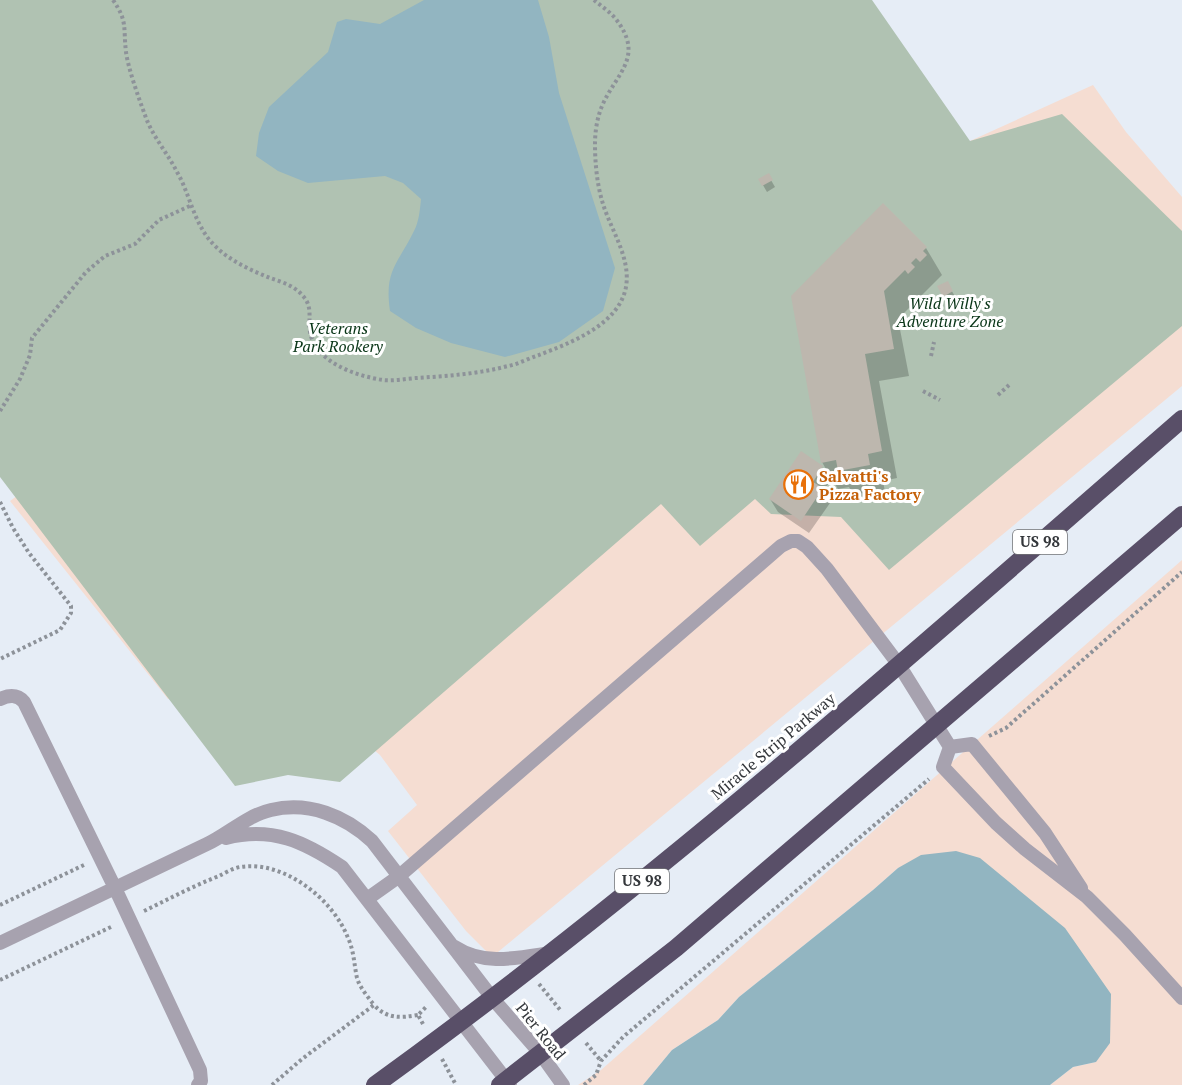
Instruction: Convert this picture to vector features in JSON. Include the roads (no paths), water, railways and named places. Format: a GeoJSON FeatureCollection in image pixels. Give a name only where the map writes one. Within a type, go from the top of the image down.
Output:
{"type":"FeatureCollection","features":[{"type":"Feature","properties":{"kind":"highway","name":"Miracle Strip Parkway"},"geometry":{"type":"LineString","coordinates":[[375,1085],[462,1023],[626,894],[899,665],[1182,419]]}},
{"type":"Feature","properties":{"kind":"highway"},"geometry":{"type":"LineString","coordinates":[[506,1083],[540,1053],[676,948],[1182,515]]}},
{"type":"Feature","properties":{"kind":"lane"},"geometry":{"type":"LineString","coordinates":[[367,899],[398,877],[781,546],[791,541],[798,541],[807,547],[827,569],[899,665],[950,747]]}},
{"type":"Feature","properties":{"kind":"lane"},"geometry":{"type":"LineString","coordinates":[[0,699],[13,695],[24,702],[115,888],[200,1070],[201,1081],[198,1085]]}},
{"type":"Feature","properties":{"kind":"lane"},"geometry":{"type":"LineString","coordinates":[[950,747],[972,744],[1045,833],[1087,897]]}},
{"type":"Feature","properties":{"kind":"lane"},"geometry":{"type":"LineString","coordinates":[[950,747],[943,767],[996,823],[1025,849],[1087,897],[1182,998]]}},
{"type":"Feature","properties":{"kind":"lane","name":"Pier Road"},"geometry":{"type":"LineString","coordinates":[[212,841],[246,821],[271,810],[294,807],[321,810],[358,828],[372,841],[493,999],[540,1053],[563,1085]]}},
{"type":"Feature","properties":{"kind":"lane"},"geometry":{"type":"LineString","coordinates":[[0,943],[212,841],[238,835],[258,834],[292,839],[316,850],[342,867],[506,1083]]}},
{"type":"Feature","properties":{"kind":"lane"},"geometry":{"type":"LineString","coordinates":[[450,942],[465,953],[487,960],[552,953]]}},
{"type":"Feature","properties":{"kind":"water"},"geometry":{"type":"Polygon","coordinates":[[[424,0],[538,0],[549,37],[559,93],[615,268],[603,311],[559,342],[505,357],[451,343],[416,328],[390,311],[389,286],[394,268],[416,227],[421,199],[403,183],[385,176],[308,183],[278,171],[256,156],[259,133],[269,107],[328,52],[337,22],[346,19],[380,24],[424,0]]]}},
{"type":"Feature","properties":{"kind":"water"},"geometry":{"type":"Polygon","coordinates":[[[956,851],[980,858],[1065,928],[1111,994],[1110,1043],[1096,1062],[1073,1067],[1050,1085],[643,1085],[672,1050],[718,1020],[739,997],[898,868],[921,855],[956,851]]]}},
{"type":"Feature","properties":{"kind":"place","name":"Salvatti's Pizza Factory"},"geometry":{"type":"Point","coordinates":[798,485]}},
{"type":"Feature","properties":{"kind":"park label","name":"Wild Willy's Adventure Zone"},"geometry":{"type":"Point","coordinates":[950,312]}},
{"type":"Feature","properties":{"kind":"park label","name":"Veterans Park Rookery"},"geometry":{"type":"Point","coordinates":[338,337]}}]}
